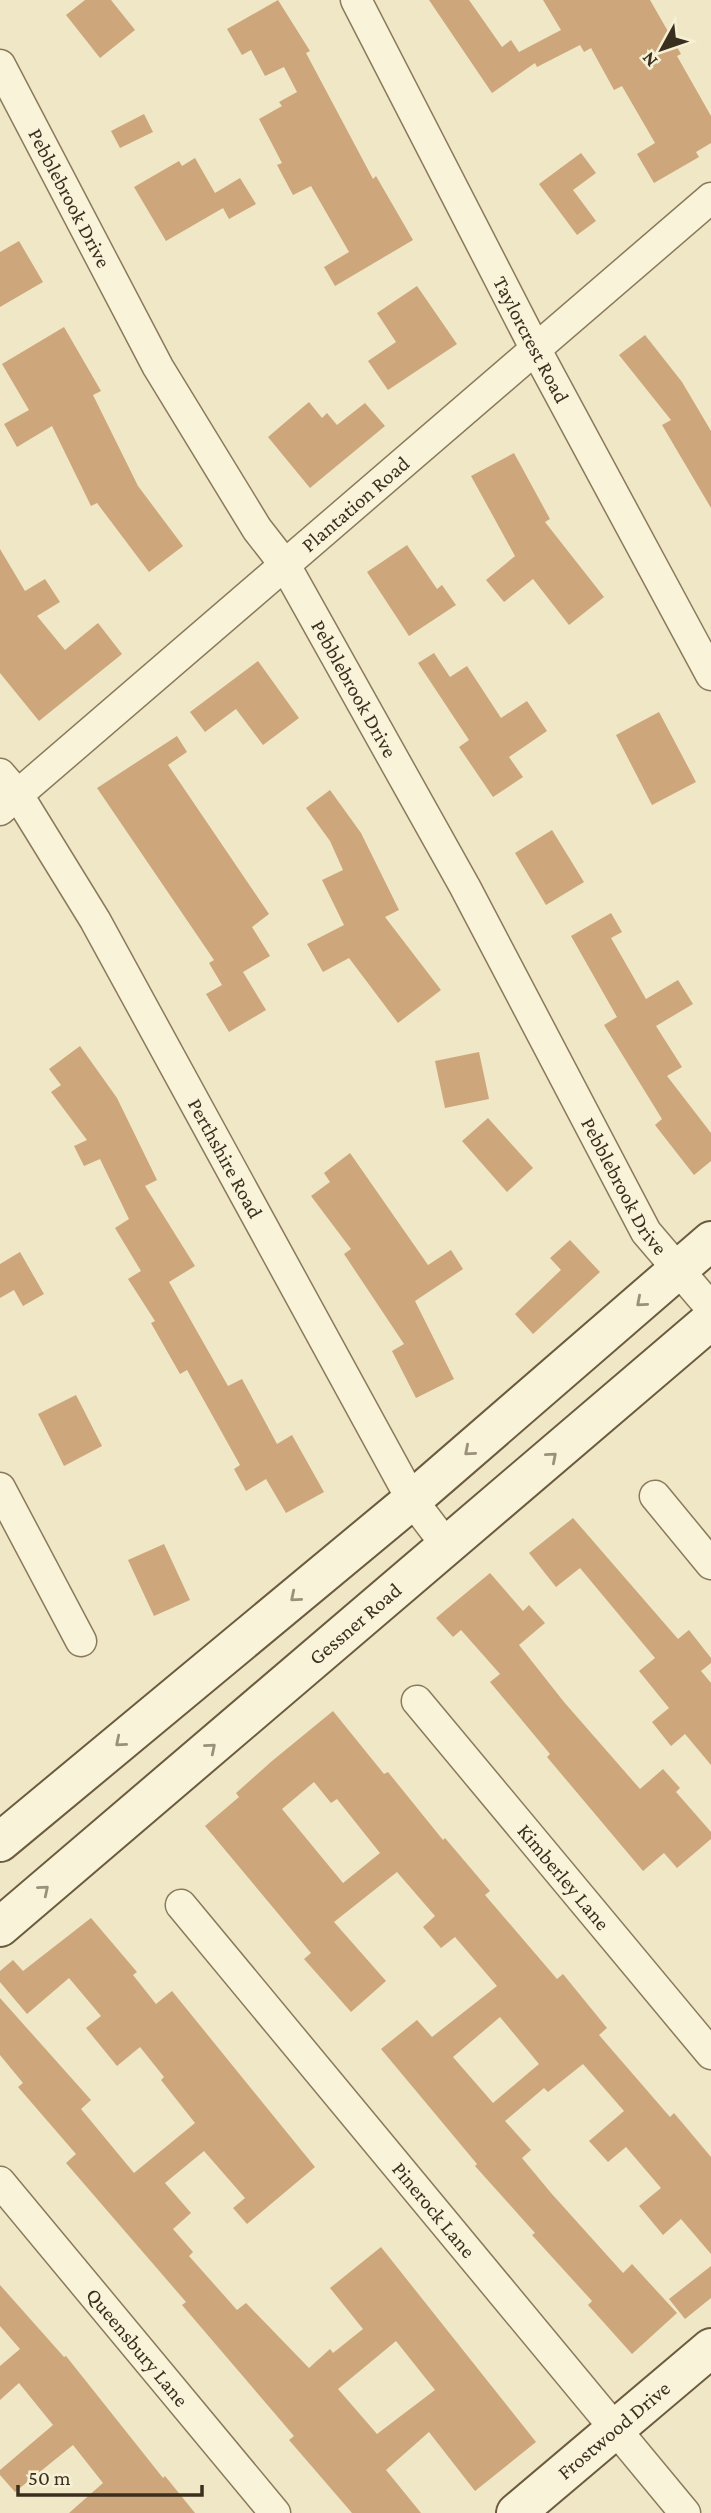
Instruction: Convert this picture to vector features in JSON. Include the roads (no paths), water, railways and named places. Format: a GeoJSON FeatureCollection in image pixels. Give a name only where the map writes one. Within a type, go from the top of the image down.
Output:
{"type":"FeatureCollection","features":[{"type":"Feature","properties":{"kind":"main road"},"geometry":{"type":"LineString","coordinates":[[0,1842],[412,1500],[711,1241]]}},
{"type":"Feature","properties":{"kind":"main road","name":"Gessner Road"},"geometry":{"type":"LineString","coordinates":[[1,1924],[711,1320]]}},
{"type":"Feature","properties":{"kind":"main road","name":"Frostwood Drive"},"geometry":{"type":"LineString","coordinates":[[516,2513],[711,2348]]}},
{"type":"Feature","properties":{"kind":"street","name":"Taylorcrest Road"},"geometry":{"type":"LineString","coordinates":[[356,0],[536,350],[711,675]]}},
{"type":"Feature","properties":{"kind":"street","name":"Pebblebrook Drive"},"geometry":{"type":"LineString","coordinates":[[0,65],[158,367],[257,529],[285,565],[465,887],[646,1232],[711,1308]]}},
{"type":"Feature","properties":{"kind":"street","name":"Plantation Road"},"geometry":{"type":"LineString","coordinates":[[6,793],[285,565],[711,198]]}},
{"type":"Feature","properties":{"kind":"street","name":"Perthshire Road"},"geometry":{"type":"LineString","coordinates":[[6,793],[95,920],[412,1500],[447,1546]]}},
{"type":"Feature","properties":{"kind":"street"},"geometry":{"type":"LineString","coordinates":[[0,1488],[81,1641]]}},
{"type":"Feature","properties":{"kind":"street"},"geometry":{"type":"LineString","coordinates":[[655,1496],[711,1564]]}},
{"type":"Feature","properties":{"kind":"street","name":"Kimberley Lane"},"geometry":{"type":"LineString","coordinates":[[417,1701],[711,2054]]}},
{"type":"Feature","properties":{"kind":"street","name":"Pinerock Lane"},"geometry":{"type":"LineString","coordinates":[[181,1905],[685,2513]]}},
{"type":"Feature","properties":{"kind":"street","name":"Queensbury Lane"},"geometry":{"type":"LineString","coordinates":[[0,2182],[275,2513]]}}]}
